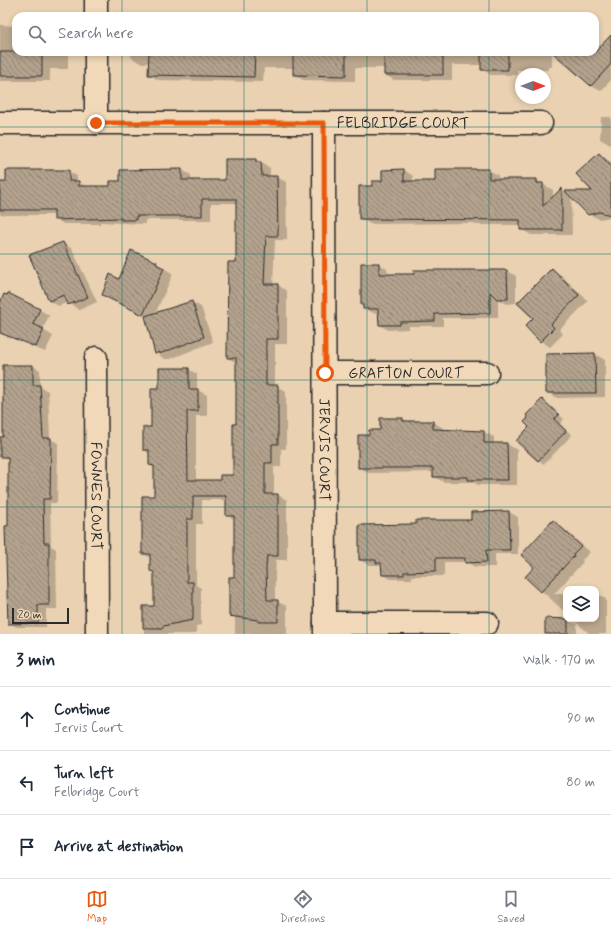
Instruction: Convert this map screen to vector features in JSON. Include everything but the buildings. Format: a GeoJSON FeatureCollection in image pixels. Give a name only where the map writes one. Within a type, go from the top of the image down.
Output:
{"type":"FeatureCollection","features":[{"type":"Feature","properties":{"kind":"street"},"geometry":{"type":"LineString","coordinates":[[96,0],[96,12]]}},
{"type":"Feature","properties":{"kind":"street"},"geometry":{"type":"LineString","coordinates":[[96,56],[96,123]]}},
{"type":"Feature","properties":{"kind":"street","name":"FELBRIDGE COURT"},"geometry":{"type":"LineString","coordinates":[[0,123],[541,123]]}},
{"type":"Feature","properties":{"kind":"street","name":"JERVIS COURT"},"geometry":{"type":"LineString","coordinates":[[324,123],[325,628]]}},
{"type":"Feature","properties":{"kind":"street","name":"FOWNES COURT"},"geometry":{"type":"LineString","coordinates":[[96,358],[96,634]]}},
{"type":"Feature","properties":{"kind":"street","name":"GRAFTON COURT"},"geometry":{"type":"LineString","coordinates":[[325,373],[487,373]]}},
{"type":"Feature","properties":{"kind":"street"},"geometry":{"type":"LineString","coordinates":[[325,628],[487,622]]}},
{"type":"Feature","properties":{"kind":"route"},"geometry":{"type":"LineString","coordinates":[[96,123],[324,123],[325,373]]}}]}
